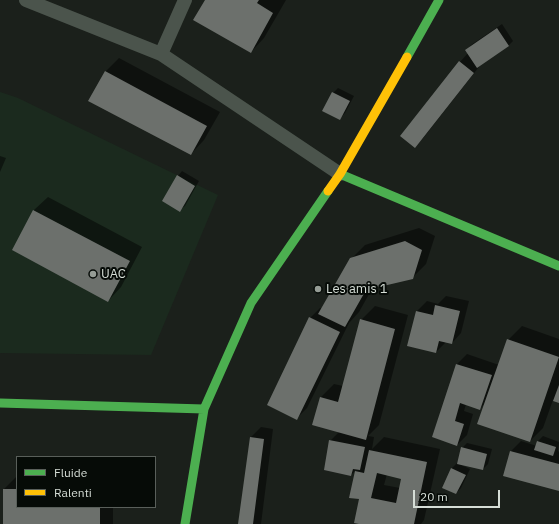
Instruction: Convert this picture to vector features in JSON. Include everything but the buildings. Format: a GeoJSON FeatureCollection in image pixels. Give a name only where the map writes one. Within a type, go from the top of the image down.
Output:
{"type":"FeatureCollection","features":[{"type":"Feature","properties":{"kind":"street"},"geometry":{"type":"LineString","coordinates":[[185,524],[204,409],[251,303],[340,174],[439,0]]}},
{"type":"Feature","properties":{"kind":"street"},"geometry":{"type":"LineString","coordinates":[[340,174],[559,266]]}},
{"type":"Feature","properties":{"kind":"street"},"geometry":{"type":"LineString","coordinates":[[0,403],[204,409]]}},
{"type":"Feature","properties":{"kind":"lane"},"geometry":{"type":"LineString","coordinates":[[26,0],[161,54],[340,174]]}},
{"type":"Feature","properties":{"kind":"lane"},"geometry":{"type":"LineString","coordinates":[[161,54],[185,0]]}},
{"type":"Feature","properties":{"kind":"shaded area","name":"UAC"},"geometry":{"type":"Polygon","coordinates":[[[0,92],[18,98],[218,195],[151,355],[0,353],[0,92]]]}},
{"type":"Feature","properties":{"kind":"traffic: fast"},"geometry":{"type":"LineString","coordinates":[[407,57],[439,0]]}},
{"type":"Feature","properties":{"kind":"traffic: fast"},"geometry":{"type":"LineString","coordinates":[[340,174],[559,266]]}},
{"type":"Feature","properties":{"kind":"traffic: fast"},"geometry":{"type":"LineString","coordinates":[[185,524],[204,409],[251,303],[328,191]]}},
{"type":"Feature","properties":{"kind":"traffic: fast"},"geometry":{"type":"LineString","coordinates":[[0,403],[204,409]]}},
{"type":"Feature","properties":{"kind":"traffic: slow"},"geometry":{"type":"LineString","coordinates":[[328,191],[340,174],[407,57]]}},
{"type":"Feature","properties":{"kind":"place","name":"UAC"},"geometry":{"type":"Point","coordinates":[93,274]}},
{"type":"Feature","properties":{"kind":"place","name":"Les amis 1"},"geometry":{"type":"Point","coordinates":[318,289]}}]}
